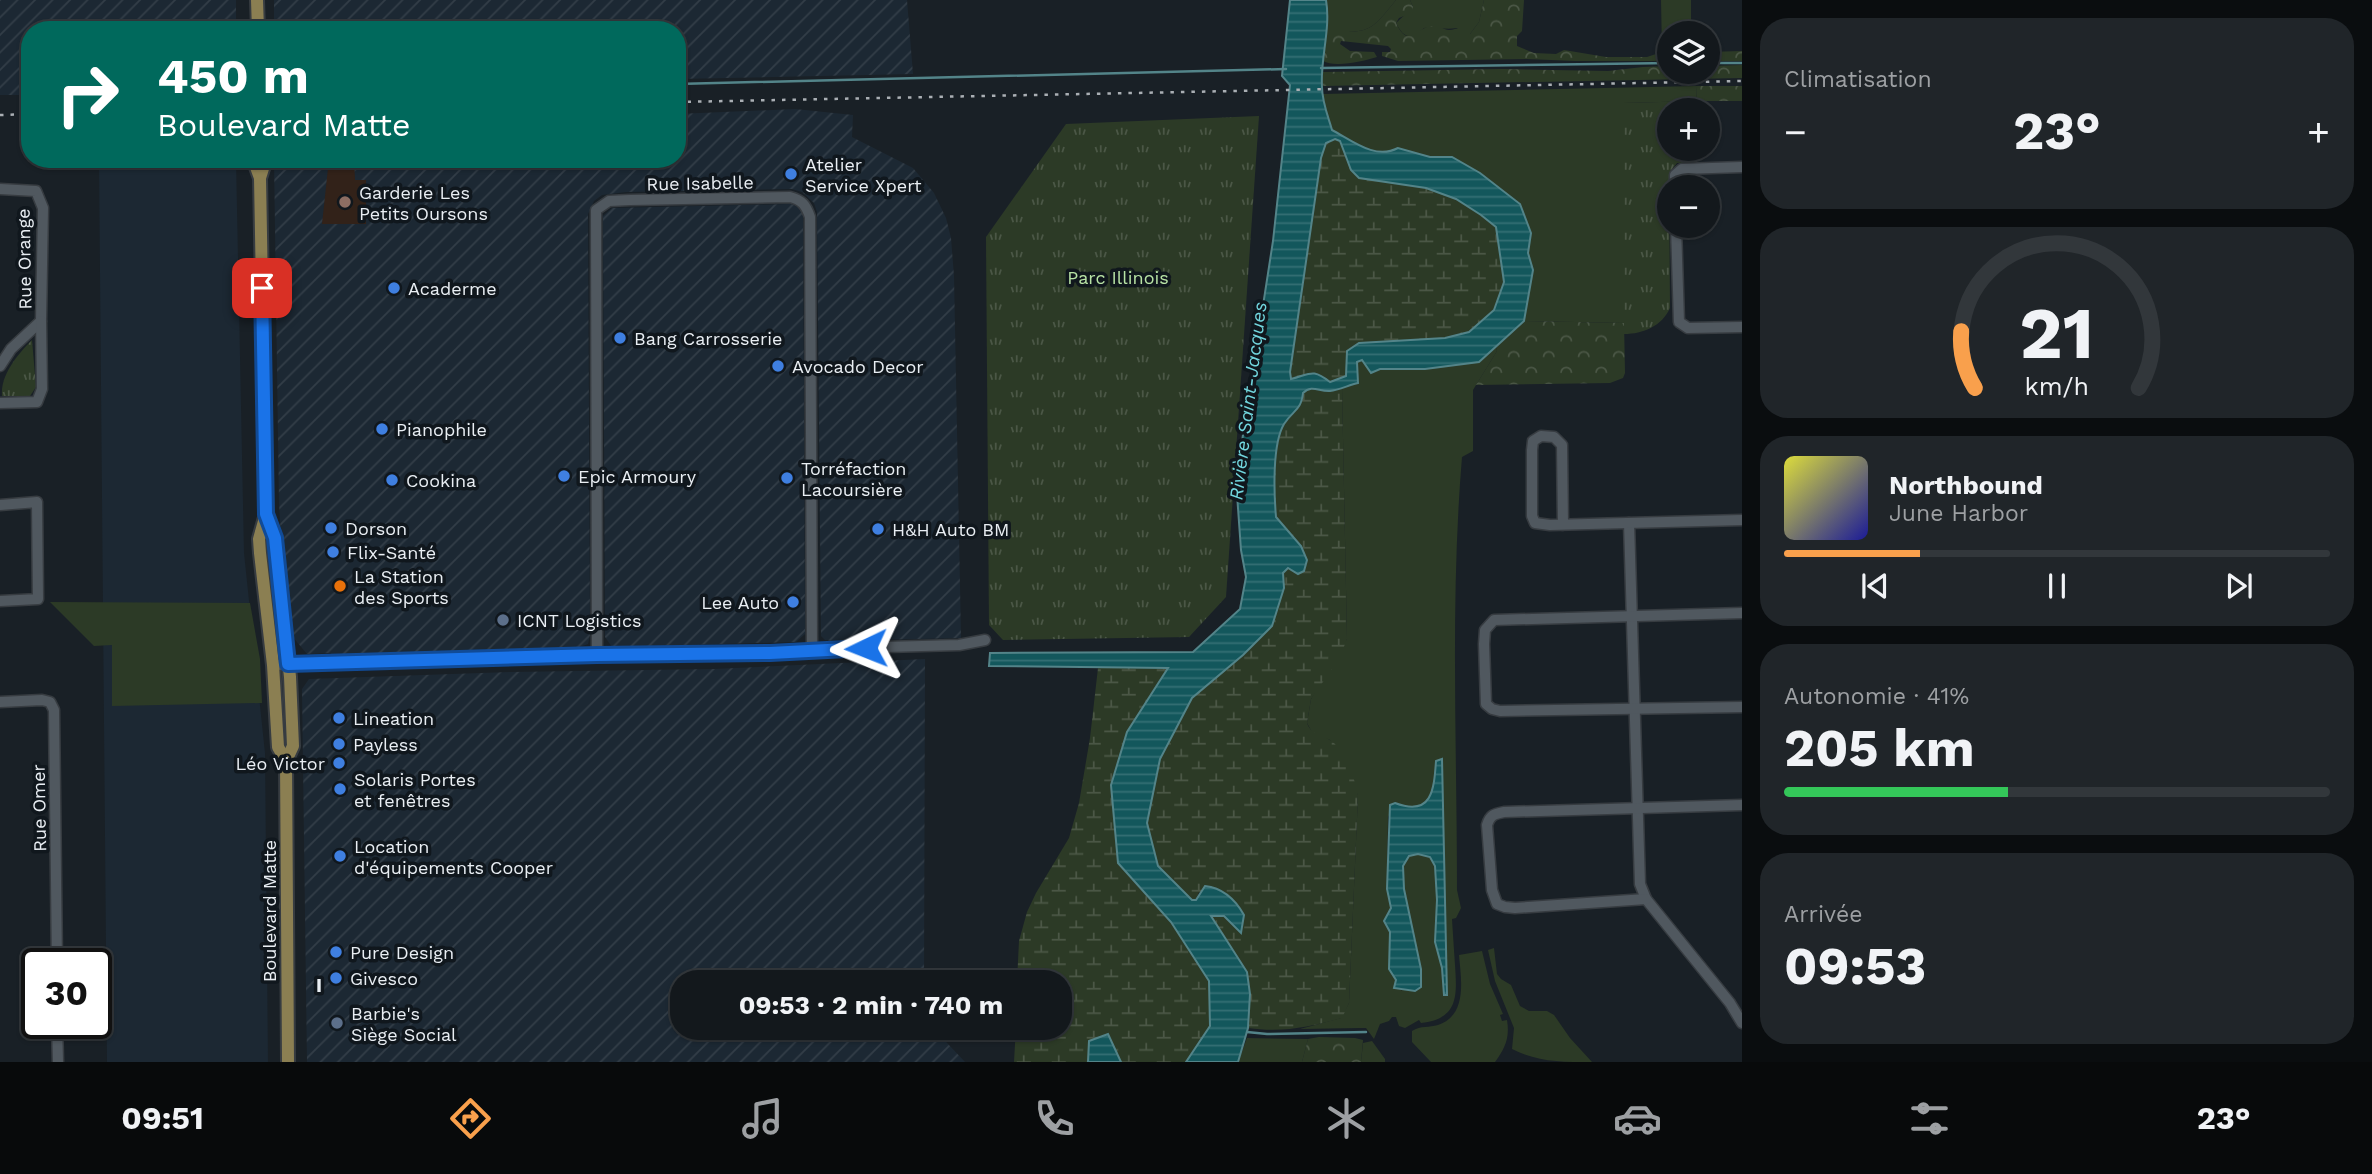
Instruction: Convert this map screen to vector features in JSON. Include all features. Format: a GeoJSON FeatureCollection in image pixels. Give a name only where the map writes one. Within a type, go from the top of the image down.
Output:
{"type":"FeatureCollection","features":[{"type":"Feature","properties":{"kind":"main road"},"geometry":{"type":"LineString","coordinates":[[257,0],[258,21]]}},
{"type":"Feature","properties":{"kind":"main road","name":"Boulevard Matte"},"geometry":{"type":"LineString","coordinates":[[256,168],[260,178]]}},
{"type":"Feature","properties":{"kind":"main road","name":"Boulevard Matte"},"geometry":{"type":"LineString","coordinates":[[263,168],[260,178],[266,514],[259,539],[273,666],[278,747],[286,761]]}},
{"type":"Feature","properties":{"kind":"main road","name":"Boulevard Matte"},"geometry":{"type":"LineString","coordinates":[[266,514],[275,538],[288,664],[293,747],[286,761],[288,1062]]}},
{"type":"Feature","properties":{"kind":"street"},"geometry":{"type":"LineString","coordinates":[[1675,175],[1682,169],[1742,167]]}},
{"type":"Feature","properties":{"kind":"street","name":"Rue Orange"},"geometry":{"type":"LineString","coordinates":[[0,189],[36,191],[43,208],[42,389],[37,402],[0,403]]}},
{"type":"Feature","properties":{"kind":"street","name":"Rue Isabelle"},"geometry":{"type":"LineString","coordinates":[[597,655],[595,222],[596,210],[600,205],[609,201],[630,200],[790,197],[806,206],[810,216],[812,649]]}},
{"type":"Feature","properties":{"kind":"street"},"geometry":{"type":"LineString","coordinates":[[1676,238],[1678,322],[1688,328],[1742,327]]}},
{"type":"Feature","properties":{"kind":"street","name":"Rue Orange"},"geometry":{"type":"LineString","coordinates":[[0,366],[11,349],[41,321]]}},
{"type":"Feature","properties":{"kind":"street"},"geometry":{"type":"LineString","coordinates":[[1563,525],[1562,445],[1554,437],[1541,436],[1532,444],[1535,523],[1563,525],[1742,520]]}},
{"type":"Feature","properties":{"kind":"street"},"geometry":{"type":"LineString","coordinates":[[0,505],[37,502],[38,599],[0,601]]}},
{"type":"Feature","properties":{"kind":"street"},"geometry":{"type":"LineString","coordinates":[[1629,523],[1638,871],[1646,899],[1730,1003],[1742,1023]]}},
{"type":"Feature","properties":{"kind":"street"},"geometry":{"type":"LineString","coordinates":[[1742,613],[1494,620],[1485,630],[1484,644],[1486,704],[1500,711],[1742,707]]}},
{"type":"Feature","properties":{"kind":"street"},"geometry":{"type":"LineString","coordinates":[[273,666],[597,655],[791,652],[812,649],[959,645],[985,640]]}},
{"type":"Feature","properties":{"kind":"street","name":"Rue Omer"},"geometry":{"type":"LineString","coordinates":[[0,702],[42,700],[50,702],[54,710],[57,948]]}},
{"type":"Feature","properties":{"kind":"street"},"geometry":{"type":"LineString","coordinates":[[1646,899],[1505,907],[1497,904],[1492,890],[1487,825],[1494,814],[1742,805]]}},
{"type":"Feature","properties":{"kind":"street"},"geometry":{"type":"LineString","coordinates":[[57,1039],[58,1062]]}},
{"type":"Feature","properties":{"kind":"shaded area"},"geometry":{"type":"Polygon","coordinates":[[[0,0],[236,0],[236,21],[21,21],[21,95],[0,95],[0,0]]]}},
{"type":"Feature","properties":{"kind":"shaded area"},"geometry":{"type":"Polygon","coordinates":[[[274,0],[907,0],[913,74],[686,79],[686,21],[274,21],[274,0]]]}},
{"type":"Feature","properties":{"kind":"shaded area"},"geometry":{"type":"Polygon","coordinates":[[[795,109],[853,115],[852,137],[913,168],[934,193],[946,218],[951,238],[954,276],[961,638],[832,641],[821,636],[817,212],[814,203],[802,192],[792,189],[626,192],[602,195],[594,201],[588,214],[588,644],[577,648],[332,656],[331,653],[307,654],[292,636],[283,572],[279,503],[274,168],[686,168],[686,114],[795,109]]]}},
{"type":"Feature","properties":{"kind":"shaded area"},"geometry":{"type":"Polygon","coordinates":[[[99,168],[236,168],[244,553],[265,753],[268,1062],[107,1062],[107,1039],[112,1039],[112,948],[106,948],[99,168]]]}},
{"type":"Feature","properties":{"kind":"shaded area","name":"Garderie Les Petits Oursons"},"geometry":{"type":"Polygon","coordinates":[[[328,168],[354,168],[355,180],[366,180],[366,224],[322,224],[328,168]]]}},
{"type":"Feature","properties":{"kind":"shaded area"},"geometry":{"type":"Polygon","coordinates":[[[791,204],[799,207],[803,215],[805,634],[796,642],[612,647],[605,637],[603,216],[612,208],[791,204]]]}},
{"type":"Feature","properties":{"kind":"shaded area"},"geometry":{"type":"Polygon","coordinates":[[[925,659],[924,970],[670,970],[670,1040],[944,1040],[965,1062],[307,1062],[302,689],[309,679],[714,669],[925,659]]]}},
{"type":"Feature","properties":{"kind":"green space"},"geometry":{"type":"Polygon","coordinates":[[[1326,0],[1396,0],[1380,19],[1367,29],[1326,32],[1326,0]]]}},
{"type":"Feature","properties":{"kind":"green space"},"geometry":{"type":"Polygon","coordinates":[[[1396,0],[1410,0],[1413,7],[1411,13],[1399,18],[1396,23],[1405,35],[1413,35],[1427,27],[1435,26],[1449,30],[1461,28],[1466,34],[1470,34],[1479,22],[1484,0],[1524,0],[1522,31],[1517,36],[1517,46],[1534,53],[1556,54],[1564,50],[1606,57],[1647,57],[1657,54],[1657,61],[1398,61],[1382,56],[1382,52],[1390,52],[1388,46],[1341,41],[1340,44],[1350,51],[1374,52],[1377,57],[1342,64],[1323,61],[1326,32],[1360,31],[1380,19],[1396,0]]]}},
{"type":"Feature","properties":{"kind":"green space"},"geometry":{"type":"Polygon","coordinates":[[[1410,0],[1484,0],[1479,22],[1470,34],[1466,35],[1457,28],[1424,28],[1415,35],[1408,36],[1396,23],[1413,7],[1410,0]]]}},
{"type":"Feature","properties":{"kind":"green space"},"geometry":{"type":"Polygon","coordinates":[[[1661,0],[1691,0],[1691,21],[1661,21],[1661,0]]]}},
{"type":"Feature","properties":{"kind":"green space"},"geometry":{"type":"Polygon","coordinates":[[[1742,51],[1742,61],[1720,61],[1720,52],[1742,51]]]}},
{"type":"Feature","properties":{"kind":"green space"},"geometry":{"type":"Polygon","coordinates":[[[1742,65],[1742,78],[1720,78],[1720,66],[1742,65]]]}},
{"type":"Feature","properties":{"kind":"green space"},"geometry":{"type":"Polygon","coordinates":[[[1657,66],[1657,80],[1321,84],[1323,72],[1503,69],[1608,71],[1657,66]]]}},
{"type":"Feature","properties":{"kind":"green space"},"geometry":{"type":"Polygon","coordinates":[[[1696,86],[1697,98],[1657,98],[1657,102],[1624,103],[1624,323],[1524,321],[1533,270],[1528,253],[1531,233],[1520,204],[1480,173],[1452,157],[1430,157],[1398,148],[1381,152],[1356,144],[1332,130],[1322,94],[1696,86]]]}},
{"type":"Feature","properties":{"kind":"green space"},"geometry":{"type":"Polygon","coordinates":[[[1696,86],[1742,86],[1742,101],[1697,98],[1696,86]]]}},
{"type":"Feature","properties":{"kind":"green space"},"geometry":{"type":"Polygon","coordinates":[[[1657,102],[1657,161],[1697,162],[1677,163],[1669,175],[1657,175],[1657,238],[1669,238],[1670,308],[1662,320],[1651,328],[1624,334],[1624,103],[1657,102]]]}},
{"type":"Feature","properties":{"kind":"green space","name":"Parc Illinois"},"geometry":{"type":"Polygon","coordinates":[[[1259,116],[1226,597],[1189,637],[1003,640],[989,625],[986,237],[1066,124],[1259,116]]]}},
{"type":"Feature","properties":{"kind":"green space"},"geometry":{"type":"Polygon","coordinates":[[[1335,138],[1340,141],[1359,178],[1426,188],[1456,199],[1496,227],[1504,282],[1494,310],[1469,332],[1445,338],[1375,342],[1347,351],[1346,376],[1330,382],[1315,374],[1291,379],[1321,158],[1326,143],[1335,138]]]}},
{"type":"Feature","properties":{"kind":"green space"},"geometry":{"type":"Polygon","coordinates":[[[1524,321],[1624,323],[1623,378],[1610,383],[1476,385],[1497,351],[1496,347],[1524,321]]]}},
{"type":"Feature","properties":{"kind":"green space"},"geometry":{"type":"Polygon","coordinates":[[[32,340],[36,387],[30,396],[2,396],[7,373],[32,340]]]}},
{"type":"Feature","properties":{"kind":"green space"},"geometry":{"type":"Polygon","coordinates":[[[1496,347],[1497,351],[1473,390],[1473,451],[1462,457],[1458,511],[1455,674],[1457,890],[1461,908],[1456,918],[1452,919],[1456,986],[1453,1004],[1449,1011],[1433,1021],[1421,1023],[1419,1020],[1405,1028],[1399,1026],[1396,1017],[1392,1017],[1380,1024],[1374,1039],[1366,1028],[1300,1029],[1341,1018],[1349,1003],[1358,795],[1330,740],[1313,734],[1307,723],[1311,699],[1347,639],[1342,388],[1358,383],[1357,362],[1362,360],[1380,369],[1425,369],[1479,362],[1496,347]],[[1442,759],[1436,762],[1432,791],[1424,804],[1407,806],[1395,803],[1388,817],[1387,889],[1391,908],[1389,969],[1402,991],[1403,866],[1409,856],[1418,854],[1430,857],[1435,865],[1435,942],[1442,968],[1444,994],[1447,995],[1442,759]]]}},
{"type":"Feature","properties":{"kind":"green space"},"geometry":{"type":"Polygon","coordinates":[[[1342,388],[1347,639],[1339,659],[1311,699],[1307,723],[1312,731],[1330,740],[1343,754],[1358,795],[1349,1003],[1342,1018],[1318,1024],[1273,1030],[1248,1028],[1250,994],[1247,972],[1211,916],[1224,916],[1241,932],[1244,914],[1199,892],[1196,900],[1192,901],[1158,866],[1147,823],[1160,759],[1192,698],[1243,655],[1272,626],[1284,588],[1283,573],[1301,546],[1276,517],[1274,483],[1277,443],[1284,424],[1298,407],[1303,393],[1307,389],[1329,391],[1342,388]]]}},
{"type":"Feature","properties":{"kind":"green space"},"geometry":{"type":"Polygon","coordinates":[[[50,602],[250,603],[260,659],[262,703],[112,706],[112,645],[94,646],[50,602]]]}},
{"type":"Feature","properties":{"kind":"green space"},"geometry":{"type":"Polygon","coordinates":[[[1169,667],[1127,732],[1118,863],[1171,922],[1209,981],[1210,1026],[1186,1062],[1121,1062],[1108,1034],[1089,1041],[1088,1062],[1014,1062],[1015,1040],[1072,1040],[1072,970],[1018,970],[1019,941],[1027,912],[1036,893],[1069,838],[1079,803],[1098,668],[1169,667]]]}},
{"type":"Feature","properties":{"kind":"green space"},"geometry":{"type":"Polygon","coordinates":[[[1494,948],[1497,974],[1511,985],[1520,1006],[1529,1011],[1547,1011],[1554,1015],[1592,1062],[1541,1059],[1512,1049],[1514,1028],[1495,981],[1488,950],[1494,948]]]}},
{"type":"Feature","properties":{"kind":"green space"},"geometry":{"type":"Polygon","coordinates":[[[1482,951],[1490,984],[1503,1014],[1500,1015],[1502,1021],[1507,1020],[1508,1032],[1504,1047],[1495,1062],[1431,1062],[1412,1042],[1412,1031],[1448,1020],[1458,1005],[1460,995],[1459,955],[1482,951]]]}},
{"type":"Feature","properties":{"kind":"green space"},"geometry":{"type":"Polygon","coordinates":[[[1319,1037],[1363,1040],[1361,1062],[1302,1062],[1308,1039],[1319,1037]]]}},
{"type":"Feature","properties":{"kind":"green space"},"geometry":{"type":"Polygon","coordinates":[[[1247,1038],[1308,1039],[1302,1062],[1238,1062],[1247,1038]]]}},
{"type":"Feature","properties":{"kind":"green space"},"geometry":{"type":"Polygon","coordinates":[[[1372,1041],[1385,1062],[1361,1062],[1363,1043],[1372,1041]]]}},
{"type":"Feature","properties":{"kind":"water","name":"Rivière Saint-Jacques"},"geometry":{"type":"Polygon","coordinates":[[[1290,0],[1326,0],[1322,87],[1332,130],[1373,150],[1381,152],[1398,148],[1430,157],[1452,157],[1480,173],[1520,204],[1531,233],[1528,253],[1533,270],[1524,321],[1479,362],[1425,369],[1380,369],[1371,373],[1362,360],[1357,362],[1358,383],[1326,391],[1306,390],[1280,433],[1275,469],[1276,517],[1301,546],[1307,560],[1304,571],[1298,574],[1288,568],[1283,573],[1284,588],[1272,626],[1243,655],[1192,698],[1160,759],[1147,823],[1158,866],[1192,900],[1196,900],[1205,886],[1211,887],[1228,895],[1244,915],[1241,933],[1224,916],[1211,916],[1247,972],[1250,994],[1248,1028],[1238,1062],[1186,1062],[1210,1026],[1209,981],[1171,922],[1118,863],[1111,785],[1127,732],[1168,668],[989,666],[990,653],[1193,652],[1240,609],[1246,577],[1241,550],[1236,480],[1273,241],[1290,85],[1282,76],[1290,0]],[[1335,139],[1326,143],[1321,158],[1291,379],[1315,374],[1330,382],[1346,376],[1347,351],[1359,343],[1445,338],[1469,332],[1494,310],[1504,282],[1496,227],[1456,199],[1426,188],[1359,178],[1351,170],[1340,141],[1335,139]]]}},
{"type":"Feature","properties":{"kind":"water"},"geometry":{"type":"Polygon","coordinates":[[[1442,759],[1447,995],[1444,995],[1442,968],[1435,942],[1435,866],[1430,857],[1418,854],[1409,856],[1403,866],[1404,889],[1421,969],[1421,987],[1415,991],[1394,988],[1396,980],[1389,969],[1390,932],[1384,921],[1391,908],[1387,889],[1390,805],[1424,804],[1432,791],[1436,761],[1442,759]]]}},
{"type":"Feature","properties":{"kind":"water"},"geometry":{"type":"Polygon","coordinates":[[[1108,1034],[1121,1062],[1088,1062],[1089,1041],[1108,1034]]]}},
{"type":"Feature","properties":{"kind":"waterway"},"geometry":{"type":"LineString","coordinates":[[1321,68],[1657,63]]}},
{"type":"Feature","properties":{"kind":"waterway"},"geometry":{"type":"LineString","coordinates":[[1720,63],[1742,63]]}},
{"type":"Feature","properties":{"kind":"waterway"},"geometry":{"type":"LineString","coordinates":[[686,84],[1286,69]]}},
{"type":"Feature","properties":{"kind":"waterway"},"geometry":{"type":"LineString","coordinates":[[1247,1032],[1366,1032]]}},
{"type":"Feature","properties":{"kind":"railway"},"geometry":{"type":"LineString","coordinates":[[686,102],[1742,81]]}},
{"type":"Feature","properties":{"kind":"railway"},"geometry":{"type":"LineString","coordinates":[[0,115],[21,114]]}},
{"type":"Feature","properties":{"kind":"place","name":"Atelier Service Xpert"},"geometry":{"type":"Point","coordinates":[791,174]}},
{"type":"Feature","properties":{"kind":"place","name":"Garderie Les Petits Oursons"},"geometry":{"type":"Point","coordinates":[345,202]}},
{"type":"Feature","properties":{"kind":"place","name":"Acaderme"},"geometry":{"type":"Point","coordinates":[394,288]}},
{"type":"Feature","properties":{"kind":"place","name":"Bang Carrosserie"},"geometry":{"type":"Point","coordinates":[620,338]}},
{"type":"Feature","properties":{"kind":"place","name":"Avocado Decor"},"geometry":{"type":"Point","coordinates":[778,366]}},
{"type":"Feature","properties":{"kind":"place","name":"Pianophile"},"geometry":{"type":"Point","coordinates":[382,429]}},
{"type":"Feature","properties":{"kind":"place","name":"Epic Armoury"},"geometry":{"type":"Point","coordinates":[564,476]}},
{"type":"Feature","properties":{"kind":"place","name":"Torréfaction Lacoursière"},"geometry":{"type":"Point","coordinates":[787,478]}},
{"type":"Feature","properties":{"kind":"place","name":"Cookina"},"geometry":{"type":"Point","coordinates":[392,480]}},
{"type":"Feature","properties":{"kind":"place","name":"Dorson"},"geometry":{"type":"Point","coordinates":[331,528]}},
{"type":"Feature","properties":{"kind":"place","name":"H&H Auto BM"},"geometry":{"type":"Point","coordinates":[878,529]}},
{"type":"Feature","properties":{"kind":"place","name":"Flix-Santé"},"geometry":{"type":"Point","coordinates":[333,552]}},
{"type":"Feature","properties":{"kind":"place","name":"La Station des Sports"},"geometry":{"type":"Point","coordinates":[340,586]}},
{"type":"Feature","properties":{"kind":"place","name":"Lee Auto"},"geometry":{"type":"Point","coordinates":[793,602]}},
{"type":"Feature","properties":{"kind":"place","name":"ICNT Logistics"},"geometry":{"type":"Point","coordinates":[503,620]}},
{"type":"Feature","properties":{"kind":"place","name":"Lineation"},"geometry":{"type":"Point","coordinates":[339,718]}},
{"type":"Feature","properties":{"kind":"place","name":"Payless"},"geometry":{"type":"Point","coordinates":[339,744]}},
{"type":"Feature","properties":{"kind":"place","name":"Léo Victor"},"geometry":{"type":"Point","coordinates":[339,763]}},
{"type":"Feature","properties":{"kind":"place","name":"Solaris Portes et fenêtres"},"geometry":{"type":"Point","coordinates":[340,789]}},
{"type":"Feature","properties":{"kind":"place","name":"Location d'équipements Cooper"},"geometry":{"type":"Point","coordinates":[340,856]}},
{"type":"Feature","properties":{"kind":"place","name":"Pure Design"},"geometry":{"type":"Point","coordinates":[336,952]}},
{"type":"Feature","properties":{"kind":"place","name":"Givesco"},"geometry":{"type":"Point","coordinates":[336,978]}},
{"type":"Feature","properties":{"kind":"place","name":"Barbie's Siège Social"},"geometry":{"type":"Point","coordinates":[337,1023]}},
{"type":"Feature","properties":{"kind":"district","name":"I"},"geometry":{"type":"Point","coordinates":[319,985]}},
{"type":"Feature","properties":{"kind":"route"},"geometry":{"type":"LineString","coordinates":[[262,288],[266,514],[275,538],[288,664],[770,653],[866,648]]}}]}
